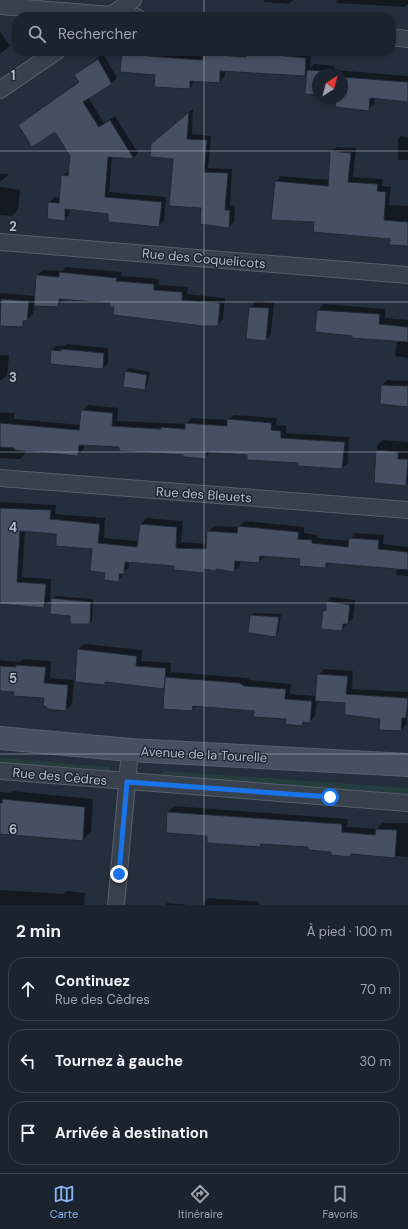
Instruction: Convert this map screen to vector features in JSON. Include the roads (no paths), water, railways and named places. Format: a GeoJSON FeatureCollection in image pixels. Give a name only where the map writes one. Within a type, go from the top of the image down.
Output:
{"type":"FeatureCollection","features":[{"type":"Feature","properties":{"kind":"main road","name":"Avenue de la Tourelle"},"geometry":{"type":"LineString","coordinates":[[0,738],[130,750],[408,765]]}},
{"type":"Feature","properties":{"kind":"street"},"geometry":{"type":"LineString","coordinates":[[115,12],[133,0]]}},
{"type":"Feature","properties":{"kind":"street"},"geometry":{"type":"LineString","coordinates":[[0,6],[65,12]]}},
{"type":"Feature","properties":{"kind":"street"},"geometry":{"type":"LineString","coordinates":[[396,38],[408,39]]}},
{"type":"Feature","properties":{"kind":"street"},"geometry":{"type":"LineString","coordinates":[[0,90],[50,56]]}},
{"type":"Feature","properties":{"kind":"street","name":"Rue des Coquelicots"},"geometry":{"type":"LineString","coordinates":[[0,242],[408,274]]}},
{"type":"Feature","properties":{"kind":"street","name":"Rue des Bleuets"},"geometry":{"type":"LineString","coordinates":[[0,478],[408,510]]}},
{"type":"Feature","properties":{"kind":"street"},"geometry":{"type":"LineString","coordinates":[[116,905],[130,750]]}},
{"type":"Feature","properties":{"kind":"street","name":"Rue des Cèdres"},"geometry":{"type":"LineString","coordinates":[[0,771],[408,803]]}}]}
